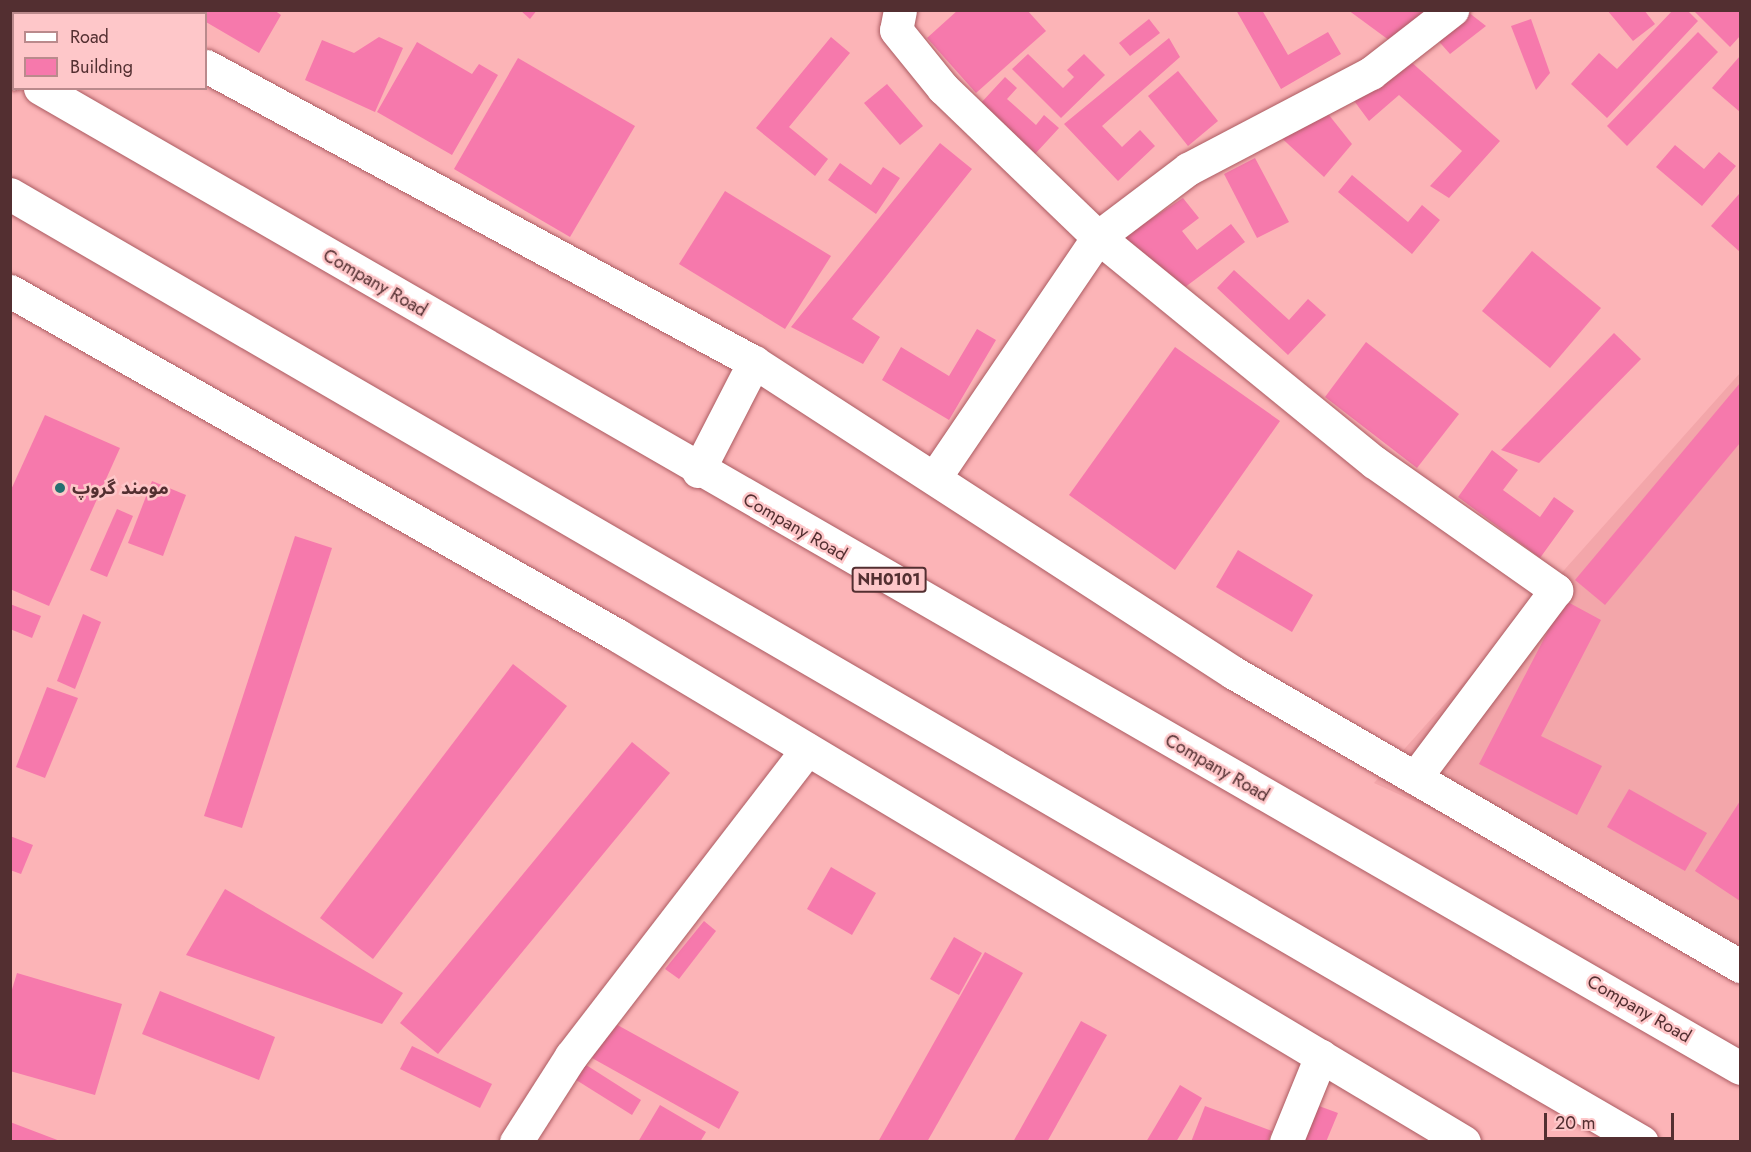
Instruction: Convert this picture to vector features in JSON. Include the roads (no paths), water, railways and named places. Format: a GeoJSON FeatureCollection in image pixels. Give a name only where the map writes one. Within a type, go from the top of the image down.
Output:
{"type":"FeatureCollection","features":[{"type":"Feature","properties":{"kind":"main road"},"geometry":{"type":"LineString","coordinates":[[900,10],[896,30],[943,88],[1098,237],[1374,462],[1556,590],[1415,778]]}},
{"type":"Feature","properties":{"kind":"main road"},"geometry":{"type":"LineString","coordinates":[[934,477],[1098,237],[1188,169],[1371,74],[1452,10]]}},
{"type":"Feature","properties":{"kind":"main road"},"geometry":{"type":"LineString","coordinates":[[207,67],[754,362],[1234,673],[1740,966]]}},
{"type":"Feature","properties":{"kind":"main road","name":"Company Road"},"geometry":{"type":"LineString","coordinates":[[43,90],[698,471],[1740,1068]]}},
{"type":"Feature","properties":{"kind":"main road"},"geometry":{"type":"LineString","coordinates":[[10,194],[1642,1142]]}},
{"type":"Feature","properties":{"kind":"main road"},"geometry":{"type":"LineString","coordinates":[[10,291],[617,635],[1464,1142]]}},
{"type":"Feature","properties":{"kind":"main road"},"geometry":{"type":"LineString","coordinates":[[698,471],[754,362]]}},
{"type":"Feature","properties":{"kind":"main road"},"geometry":{"type":"LineString","coordinates":[[516,1142],[571,1056],[807,749]]}},
{"type":"Feature","properties":{"kind":"main road"},"geometry":{"type":"LineString","coordinates":[[1286,1142],[1321,1056]]}},
{"type":"Feature","properties":{"kind":"place","name":"مومند گروپ"},"geometry":{"type":"Point","coordinates":[60,488]}}]}
